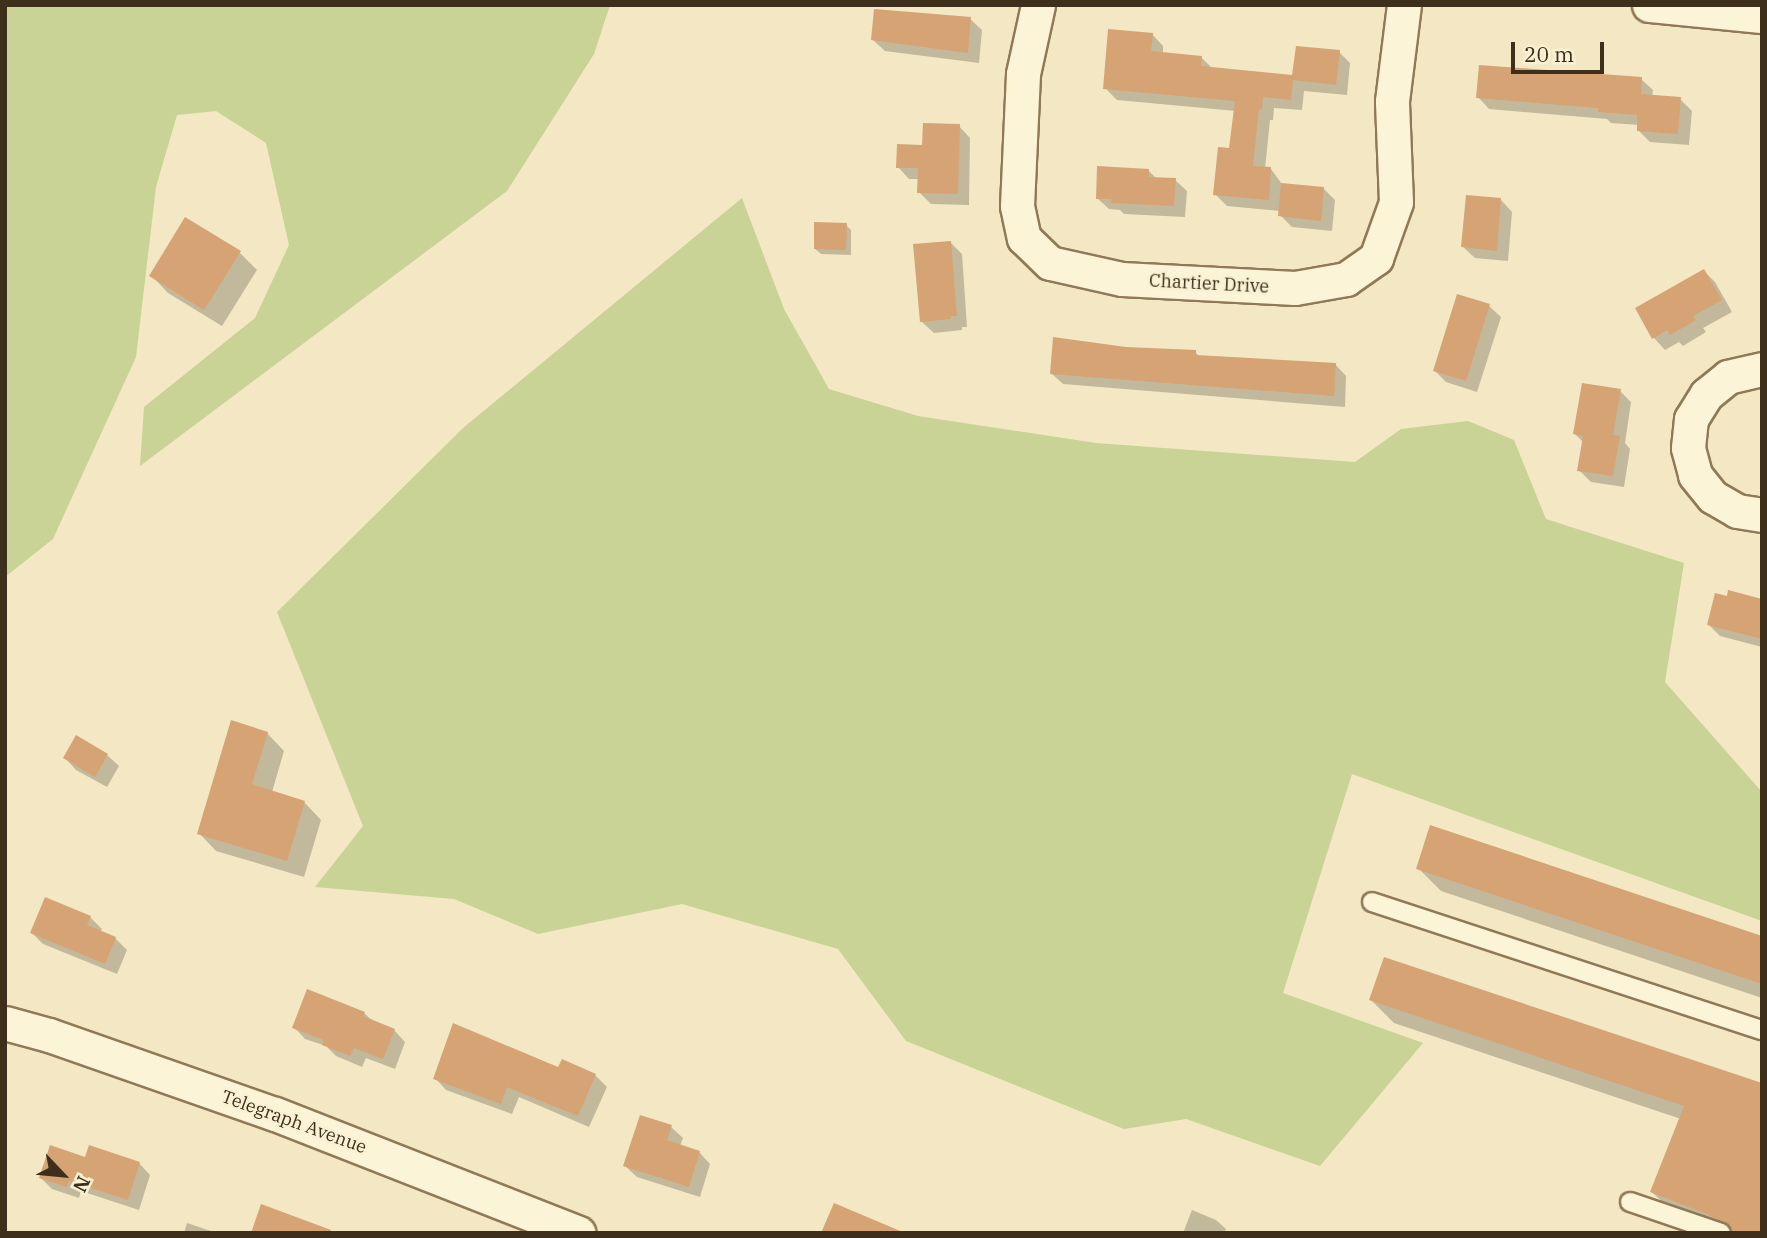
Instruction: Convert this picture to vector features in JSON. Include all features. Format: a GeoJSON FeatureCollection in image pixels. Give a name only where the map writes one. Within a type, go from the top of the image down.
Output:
{"type":"FeatureCollection","features":[{"type":"Feature","properties":{"kind":"street","name":"Chartier Drive"},"geometry":{"type":"LineString","coordinates":[[1038,5],[1023,74],[1017,206],[1024,238],[1050,263],[1122,279],[1295,288],[1346,279],[1376,258],[1396,202],[1392,101],[1404,5]]}},
{"type":"Feature","properties":{"kind":"street"},"geometry":{"type":"LineString","coordinates":[[1649,5],[1762,16]]}},
{"type":"Feature","properties":{"kind":"street"},"geometry":{"type":"LineString","coordinates":[[1762,369],[1742,372],[1716,385],[1697,406],[1688,440],[1695,475],[1713,498],[1737,511],[1762,515]]}},
{"type":"Feature","properties":{"kind":"street","name":"Telegraph Avenue"},"geometry":{"type":"LineString","coordinates":[[5,1024],[50,1035],[275,1114],[578,1233]]}},
{"type":"Feature","properties":{"kind":"lane"},"geometry":{"type":"LineString","coordinates":[[1372,902],[1762,1030]]}},
{"type":"Feature","properties":{"kind":"lane"},"geometry":{"type":"LineString","coordinates":[[1630,1202],[1721,1233]]}},
{"type":"Feature","properties":{"kind":"green space"},"geometry":{"type":"Polygon","coordinates":[[[5,5],[610,5],[594,54],[507,191],[140,466],[144,407],[255,318],[289,245],[266,143],[216,111],[177,115],[156,187],[136,357],[53,539],[5,577],[5,5]]]}},
{"type":"Feature","properties":{"kind":"green space"},"geometry":{"type":"Polygon","coordinates":[[[742,198],[784,309],[829,389],[918,416],[1096,443],[1355,462],[1401,429],[1468,421],[1514,440],[1546,519],[1684,563],[1665,682],[1762,792],[1762,921],[1352,774],[1283,993],[1423,1043],[1320,1166],[1186,1119],[1124,1129],[906,1041],[838,949],[682,904],[538,934],[454,899],[315,887],[363,826],[277,612],[463,428],[742,198]]]}},
{"type":"Feature","properties":{"kind":"building"},"geometry":{"type":"Polygon","coordinates":[[[874,9],[971,17],[968,53],[871,40],[874,9]]]}},
{"type":"Feature","properties":{"kind":"building"},"geometry":{"type":"Polygon","coordinates":[[[1108,29],[1153,33],[1151,51],[1202,56],[1201,66],[1292,75],[1296,46],[1340,50],[1336,85],[1293,80],[1291,100],[1263,97],[1262,110],[1259,109],[1253,166],[1271,167],[1269,200],[1213,195],[1218,147],[1229,148],[1235,101],[1103,89],[1108,29]]]}},
{"type":"Feature","properties":{"kind":"building"},"geometry":{"type":"Polygon","coordinates":[[[1479,65],[1642,77],[1641,94],[1681,97],[1678,134],[1637,131],[1637,115],[1598,112],[1598,108],[1476,98],[1479,65]]]}},
{"type":"Feature","properties":{"kind":"building"},"geometry":{"type":"Polygon","coordinates":[[[923,123],[960,124],[958,194],[917,193],[918,168],[896,168],[897,144],[922,145],[923,123]]]}},
{"type":"Feature","properties":{"kind":"building"},"geometry":{"type":"Polygon","coordinates":[[[1097,166],[1149,169],[1149,177],[1176,178],[1174,206],[1111,203],[1111,199],[1096,199],[1097,166]]]}},
{"type":"Feature","properties":{"kind":"building"},"geometry":{"type":"Polygon","coordinates":[[[1281,183],[1324,187],[1321,221],[1278,216],[1281,183]]]}},
{"type":"Feature","properties":{"kind":"building"},"geometry":{"type":"Polygon","coordinates":[[[1466,195],[1501,198],[1497,251],[1461,247],[1466,195]]]}},
{"type":"Feature","properties":{"kind":"building"},"geometry":{"type":"Polygon","coordinates":[[[185,217],[241,251],[204,310],[149,276],[185,217]]]}},
{"type":"Feature","properties":{"kind":"building"},"geometry":{"type":"Polygon","coordinates":[[[814,222],[847,223],[846,250],[814,249],[814,222]]]}},
{"type":"Feature","properties":{"kind":"building"},"geometry":{"type":"Polygon","coordinates":[[[951,241],[957,316],[920,322],[913,244],[951,241]]]}},
{"type":"Feature","properties":{"kind":"building"},"geometry":{"type":"Polygon","coordinates":[[[1704,269],[1722,300],[1693,316],[1696,320],[1670,335],[1667,330],[1652,339],[1635,308],[1704,269]]]}},
{"type":"Feature","properties":{"kind":"building"},"geometry":{"type":"Polygon","coordinates":[[[1457,294],[1490,304],[1466,381],[1433,371],[1457,294]]]}},
{"type":"Feature","properties":{"kind":"building"},"geometry":{"type":"Polygon","coordinates":[[[1053,337],[1126,347],[1196,350],[1196,355],[1336,363],[1334,396],[1050,374],[1053,337]]]}},
{"type":"Feature","properties":{"kind":"building"},"geometry":{"type":"Polygon","coordinates":[[[1582,383],[1621,389],[1613,435],[1620,436],[1613,476],[1577,471],[1583,436],[1573,434],[1582,383]]]}},
{"type":"Feature","properties":{"kind":"building"},"geometry":{"type":"Polygon","coordinates":[[[1728,590],[1762,599],[1762,639],[1707,625],[1715,593],[1727,596],[1728,590]]]}},
{"type":"Feature","properties":{"kind":"building"},"geometry":{"type":"Polygon","coordinates":[[[231,720],[268,732],[252,784],[305,801],[287,861],[197,834],[231,720]]]}},
{"type":"Feature","properties":{"kind":"building"},"geometry":{"type":"Polygon","coordinates":[[[76,735],[108,754],[95,777],[63,758],[76,735]]]}},
{"type":"Feature","properties":{"kind":"building"},"geometry":{"type":"Polygon","coordinates":[[[1430,825],[1762,936],[1762,984],[1416,869],[1430,825]]]}},
{"type":"Feature","properties":{"kind":"building"},"geometry":{"type":"Polygon","coordinates":[[[45,897],[91,916],[87,925],[116,937],[105,964],[30,933],[45,897]]]}},
{"type":"Feature","properties":{"kind":"building"},"geometry":{"type":"Polygon","coordinates":[[[1384,957],[1762,1083],[1762,1233],[1737,1233],[1709,1215],[1650,1192],[1684,1106],[1369,1000],[1384,957]]]}},
{"type":"Feature","properties":{"kind":"building"},"geometry":{"type":"Polygon","coordinates":[[[307,989],[365,1012],[363,1016],[395,1029],[383,1059],[354,1048],[350,1056],[322,1045],[324,1040],[292,1028],[307,989]]]}},
{"type":"Feature","properties":{"kind":"building"},"geometry":{"type":"Polygon","coordinates":[[[453,1023],[558,1067],[562,1059],[596,1074],[578,1116],[507,1087],[501,1104],[433,1079],[453,1023]]]}},
{"type":"Feature","properties":{"kind":"building"},"geometry":{"type":"Polygon","coordinates":[[[640,1115],[672,1125],[667,1140],[700,1151],[689,1187],[623,1166],[640,1115]]]}},
{"type":"Feature","properties":{"kind":"building"},"geometry":{"type":"Polygon","coordinates":[[[50,1145],[85,1157],[89,1145],[140,1162],[128,1200],[69,1181],[67,1187],[39,1178],[50,1145]]]}},
{"type":"Feature","properties":{"kind":"building"},"geometry":{"type":"Polygon","coordinates":[[[834,1203],[905,1233],[821,1233],[834,1203]]]}},
{"type":"Feature","properties":{"kind":"building"},"geometry":{"type":"Polygon","coordinates":[[[261,1204],[331,1230],[330,1233],[251,1233],[261,1204]]]}}]}
